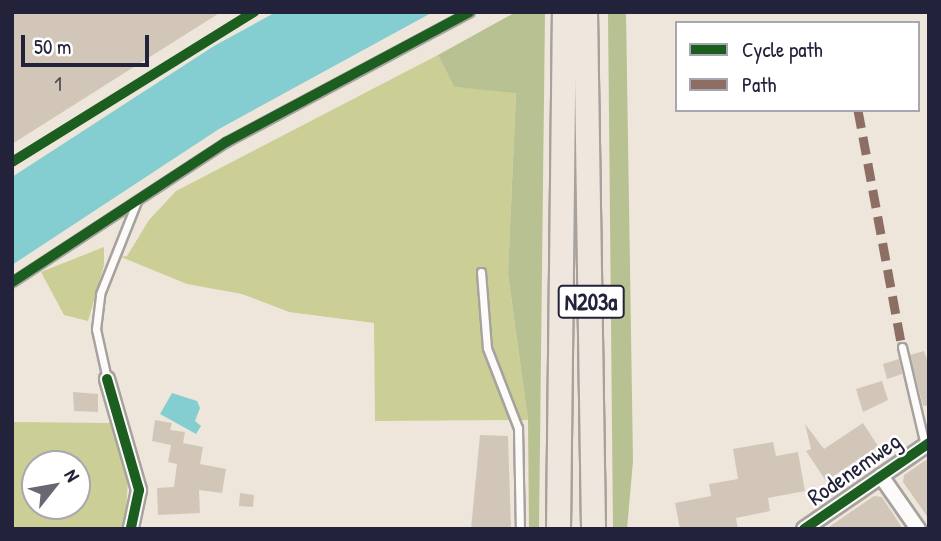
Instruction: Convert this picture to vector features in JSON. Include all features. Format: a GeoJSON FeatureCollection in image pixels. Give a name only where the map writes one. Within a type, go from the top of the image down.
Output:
{"type":"FeatureCollection","features":[{"type":"Feature","properties":{"kind":"highway","name":"N203a"},"geometry":{"type":"LineString","coordinates":[[564,12],[574,76],[593,529]]}},
{"type":"Feature","properties":{"kind":"highway","name":"N203a"},"geometry":{"type":"LineString","coordinates":[[558,529],[574,76],[585,12]]}},
{"type":"Feature","properties":{"kind":"street"},"geometry":{"type":"LineString","coordinates":[[107,379],[139,490],[131,529]]}},
{"type":"Feature","properties":{"kind":"street","name":"Rodenemweg"},"geometry":{"type":"LineString","coordinates":[[804,529],[927,445]]}},
{"type":"Feature","properties":{"kind":"street"},"geometry":{"type":"LineString","coordinates":[[881,476],[918,529]]}},
{"type":"Feature","properties":{"kind":"lane"},"geometry":{"type":"LineString","coordinates":[[12,282],[226,142],[469,12]]}},
{"type":"Feature","properties":{"kind":"lane"},"geometry":{"type":"LineString","coordinates":[[107,379],[96,329],[100,295],[137,200]]}},
{"type":"Feature","properties":{"kind":"lane"},"geometry":{"type":"LineString","coordinates":[[481,272],[487,348],[518,428],[520,529]]}},
{"type":"Feature","properties":{"kind":"lane"},"geometry":{"type":"LineString","coordinates":[[902,347],[927,445]]}},
{"type":"Feature","properties":{"kind":"green space"},"geometry":{"type":"Polygon","coordinates":[[[516,12],[545,12],[539,529],[529,529],[528,420],[508,274],[516,93],[454,87],[438,55],[516,12]]]}},
{"type":"Feature","properties":{"kind":"green space"},"geometry":{"type":"Polygon","coordinates":[[[608,12],[626,12],[633,461],[627,529],[613,529],[608,12]]]}},
{"type":"Feature","properties":{"kind":"green space"},"geometry":{"type":"Polygon","coordinates":[[[438,55],[454,87],[516,92],[508,274],[528,420],[375,421],[374,323],[289,312],[242,294],[187,284],[121,257],[127,256],[149,220],[176,191],[438,55]]]}},
{"type":"Feature","properties":{"kind":"green space"},"geometry":{"type":"Polygon","coordinates":[[[104,247],[104,265],[88,321],[64,315],[41,272],[104,247]]]}},
{"type":"Feature","properties":{"kind":"green space"},"geometry":{"type":"Polygon","coordinates":[[[12,422],[110,423],[128,478],[125,529],[12,529],[12,422]]]}},
{"type":"Feature","properties":{"kind":"water"},"geometry":{"type":"Polygon","coordinates":[[[276,12],[433,12],[219,129],[12,265],[12,177],[214,46],[276,12]]]}},
{"type":"Feature","properties":{"kind":"water"},"geometry":{"type":"Polygon","coordinates":[[[172,393],[197,401],[200,408],[195,421],[201,426],[196,434],[160,414],[172,393]]]}},
{"type":"Feature","properties":{"kind":"building"},"geometry":{"type":"Polygon","coordinates":[[[12,12],[221,12],[12,144],[12,12]]]}},
{"type":"Feature","properties":{"kind":"building"},"geometry":{"type":"Polygon","coordinates":[[[924,351],[929,365],[929,405],[923,406],[910,355],[924,351]]]}},
{"type":"Feature","properties":{"kind":"building"},"geometry":{"type":"Polygon","coordinates":[[[899,359],[902,374],[887,379],[883,364],[899,359]]]}},
{"type":"Feature","properties":{"kind":"building"},"geometry":{"type":"Polygon","coordinates":[[[882,381],[888,400],[863,412],[856,389],[882,381]]]}},
{"type":"Feature","properties":{"kind":"building"},"geometry":{"type":"Polygon","coordinates":[[[73,392],[98,394],[98,412],[74,411],[73,392]]]}},
{"type":"Feature","properties":{"kind":"building"},"geometry":{"type":"Polygon","coordinates":[[[155,420],[172,423],[170,430],[185,432],[183,443],[203,447],[200,464],[226,469],[222,493],[199,490],[200,513],[158,515],[157,488],[174,487],[177,464],[168,462],[171,445],[152,441],[155,420]]]}},
{"type":"Feature","properties":{"kind":"building"},"geometry":{"type":"Polygon","coordinates":[[[863,423],[878,446],[826,481],[806,451],[811,449],[805,424],[824,449],[863,423]]]}},
{"type":"Feature","properties":{"kind":"building"},"geometry":{"type":"Polygon","coordinates":[[[480,435],[508,436],[511,529],[471,529],[480,435]]]}},
{"type":"Feature","properties":{"kind":"building"},"geometry":{"type":"Polygon","coordinates":[[[773,442],[776,456],[798,452],[805,491],[768,498],[770,511],[736,518],[738,529],[680,529],[675,503],[711,496],[709,484],[738,479],[733,449],[773,442]]]}},
{"type":"Feature","properties":{"kind":"building"},"geometry":{"type":"Polygon","coordinates":[[[929,458],[929,519],[903,482],[904,475],[929,458]]]}},
{"type":"Feature","properties":{"kind":"building"},"geometry":{"type":"Polygon","coordinates":[[[240,493],[254,495],[253,507],[239,506],[240,493]]]}},
{"type":"Feature","properties":{"kind":"building"},"geometry":{"type":"Polygon","coordinates":[[[874,496],[882,497],[903,529],[826,529],[874,496]]]}},
{"type":"Feature","properties":{"kind":"marked path"},"geometry":{"type":"LineString","coordinates":[[858,112],[902,347]]}},
{"type":"Feature","properties":{"kind":"cycle path"},"geometry":{"type":"LineString","coordinates":[[12,162],[254,12]]}},
{"type":"Feature","properties":{"kind":"cycle path"},"geometry":{"type":"LineString","coordinates":[[12,282],[226,142],[469,12]]}},
{"type":"Feature","properties":{"kind":"cycle path"},"geometry":{"type":"LineString","coordinates":[[107,379],[139,490],[131,529]]}},
{"type":"Feature","properties":{"kind":"cycle path"},"geometry":{"type":"LineString","coordinates":[[804,529],[929,443]]}}]}
